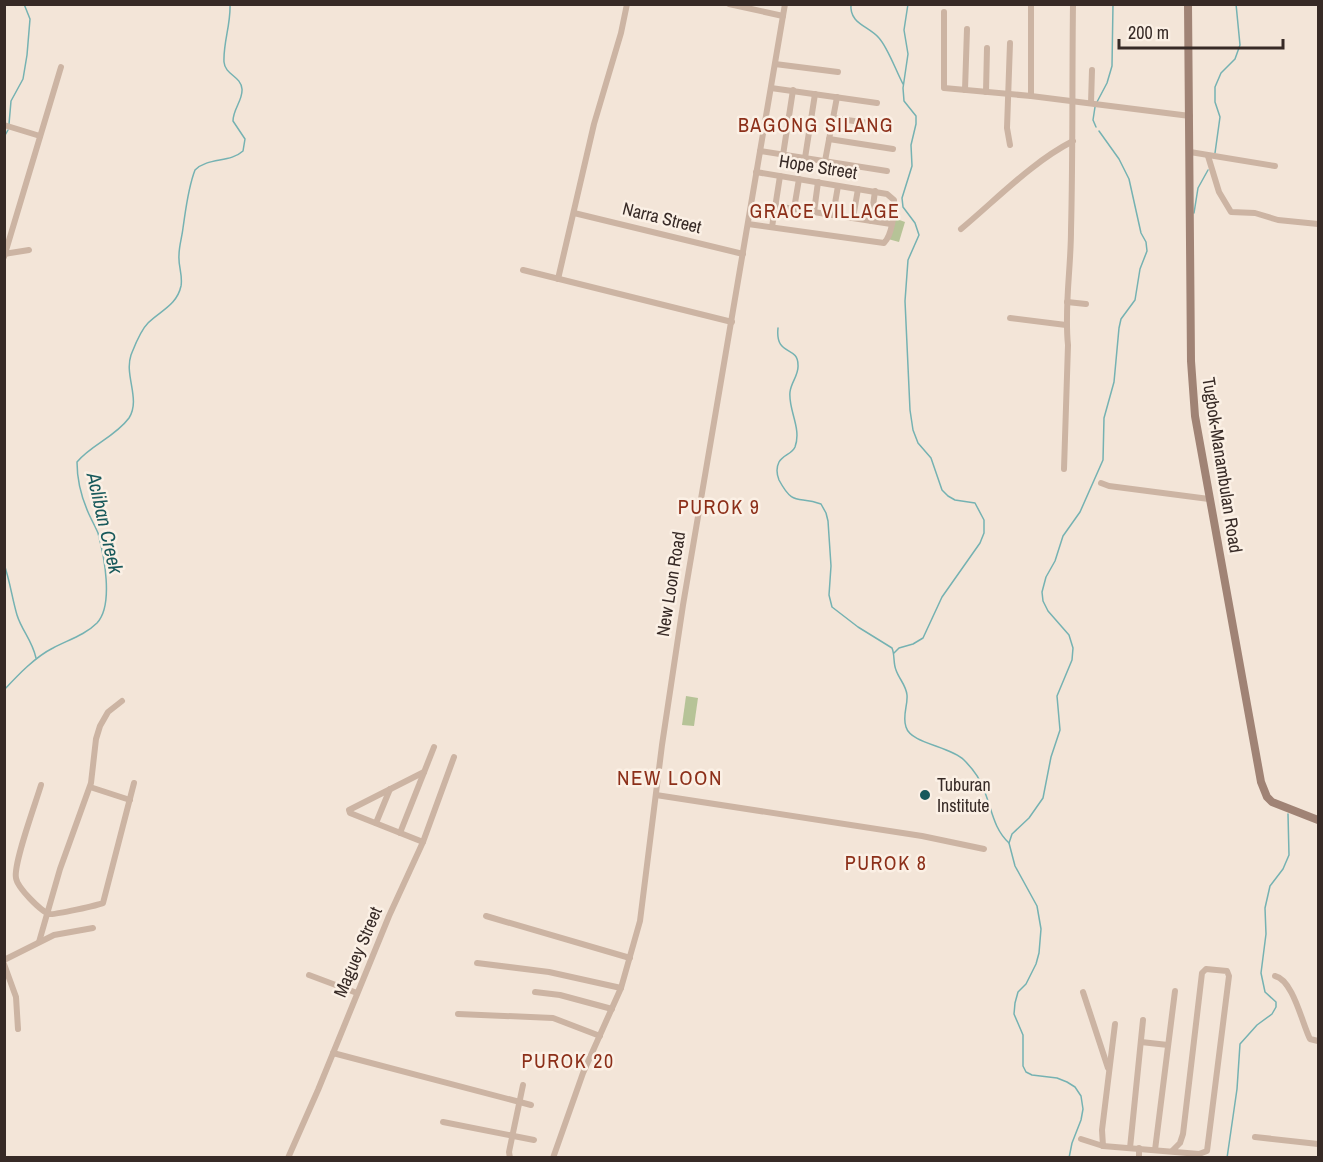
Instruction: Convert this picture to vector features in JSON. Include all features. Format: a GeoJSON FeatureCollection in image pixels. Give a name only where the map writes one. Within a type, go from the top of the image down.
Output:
{"type":"FeatureCollection","features":[{"type":"Feature","properties":{"kind":"street"},"geometry":{"type":"LineString","coordinates":[[558,279],[594,124],[627,4]]}},
{"type":"Feature","properties":{"kind":"street"},"geometry":{"type":"LineString","coordinates":[[729,4],[783,16]]}},
{"type":"Feature","properties":{"kind":"street","name":"New Loon Road"},"geometry":{"type":"LineString","coordinates":[[552,1158],[575,1092],[621,988],[640,921],[684,596],[784,4]]}},
{"type":"Feature","properties":{"kind":"street"},"geometry":{"type":"LineString","coordinates":[[1031,4],[1031,96]]}},
{"type":"Feature","properties":{"kind":"street"},"geometry":{"type":"LineString","coordinates":[[1064,469],[1068,345],[1066,325],[1071,248],[1073,4]]}},
{"type":"Feature","properties":{"kind":"street","name":"Tugbok-Manambulan Road"},"geometry":{"type":"LineString","coordinates":[[1188,4],[1192,382],[1195,416],[1264,790],[1267,797],[1278,805],[1318,820]]}},
{"type":"Feature","properties":{"kind":"street"},"geometry":{"type":"LineString","coordinates":[[944,12],[944,88],[1072,100],[1190,116]]}},
{"type":"Feature","properties":{"kind":"street"},"geometry":{"type":"LineString","coordinates":[[965,90],[967,29]]}},
{"type":"Feature","properties":{"kind":"street"},"geometry":{"type":"LineString","coordinates":[[1010,43],[1007,128],[1010,145]]}},
{"type":"Feature","properties":{"kind":"street"},"geometry":{"type":"LineString","coordinates":[[986,92],[987,48]]}},
{"type":"Feature","properties":{"kind":"street"},"geometry":{"type":"LineString","coordinates":[[775,64],[838,72]]}},
{"type":"Feature","properties":{"kind":"street"},"geometry":{"type":"LineString","coordinates":[[29,250],[5,255],[61,67]]}},
{"type":"Feature","properties":{"kind":"street"},"geometry":{"type":"LineString","coordinates":[[1091,103],[1092,70]]}},
{"type":"Feature","properties":{"kind":"street"},"geometry":{"type":"LineString","coordinates":[[771,88],[877,103]]}},
{"type":"Feature","properties":{"kind":"street"},"geometry":{"type":"LineString","coordinates":[[783,155],[793,90]]}},
{"type":"Feature","properties":{"kind":"street"},"geometry":{"type":"LineString","coordinates":[[805,159],[815,94]]}},
{"type":"Feature","properties":{"kind":"street"},"geometry":{"type":"LineString","coordinates":[[825,161],[837,97]]}},
{"type":"Feature","properties":{"kind":"street"},"geometry":{"type":"LineString","coordinates":[[833,118],[889,126]]}},
{"type":"Feature","properties":{"kind":"street"},"geometry":{"type":"LineString","coordinates":[[4,125],[40,135]]}},
{"type":"Feature","properties":{"kind":"street"},"geometry":{"type":"LineString","coordinates":[[829,139],[893,149]]}},
{"type":"Feature","properties":{"kind":"street"},"geometry":{"type":"LineString","coordinates":[[961,229],[1029,171],[1059,148],[1073,141]]}},
{"type":"Feature","properties":{"kind":"street"},"geometry":{"type":"LineString","coordinates":[[760,152],[887,171]]}},
{"type":"Feature","properties":{"kind":"street"},"geometry":{"type":"LineString","coordinates":[[1190,152],[1275,166]]}},
{"type":"Feature","properties":{"kind":"street"},"geometry":{"type":"LineString","coordinates":[[1208,156],[1219,192],[1232,212],[1255,213],[1278,220],[1318,224]]}},
{"type":"Feature","properties":{"kind":"street","name":"Hope Street"},"geometry":{"type":"LineString","coordinates":[[756,172],[875,192]]}},
{"type":"Feature","properties":{"kind":"street"},"geometry":{"type":"LineString","coordinates":[[772,227],[780,176]]}},
{"type":"Feature","properties":{"kind":"street"},"geometry":{"type":"LineString","coordinates":[[794,209],[799,179]]}},
{"type":"Feature","properties":{"kind":"street"},"geometry":{"type":"LineString","coordinates":[[814,212],[818,182]]}},
{"type":"Feature","properties":{"kind":"street"},"geometry":{"type":"LineString","coordinates":[[833,215],[838,186]]}},
{"type":"Feature","properties":{"kind":"street"},"geometry":{"type":"LineString","coordinates":[[853,218],[858,189]]}},
{"type":"Feature","properties":{"kind":"street"},"geometry":{"type":"LineString","coordinates":[[748,224],[885,242],[891,224],[894,200],[890,195],[875,192],[871,221]]}},
{"type":"Feature","properties":{"kind":"street"},"geometry":{"type":"LineString","coordinates":[[775,206],[891,224]]}},
{"type":"Feature","properties":{"kind":"street","name":"Narra Street"},"geometry":{"type":"LineString","coordinates":[[574,213],[743,254]]}},
{"type":"Feature","properties":{"kind":"street"},"geometry":{"type":"LineString","coordinates":[[524,270],[732,322]]}},
{"type":"Feature","properties":{"kind":"street"},"geometry":{"type":"LineString","coordinates":[[1067,302],[1086,304]]}},
{"type":"Feature","properties":{"kind":"street"},"geometry":{"type":"LineString","coordinates":[[1010,318],[1066,325]]}},
{"type":"Feature","properties":{"kind":"street"},"geometry":{"type":"LineString","coordinates":[[1101,483],[1108,486],[1209,499]]}},
{"type":"Feature","properties":{"kind":"street"},"geometry":{"type":"LineString","coordinates":[[39,942],[60,869],[90,787],[96,739],[100,726],[108,712],[122,701]]}},
{"type":"Feature","properties":{"kind":"street"},"geometry":{"type":"LineString","coordinates":[[400,833],[434,747]]}},
{"type":"Feature","properties":{"kind":"street","name":"Maguey Street"},"geometry":{"type":"LineString","coordinates":[[288,1158],[423,842],[453,757]]}},
{"type":"Feature","properties":{"kind":"street"},"geometry":{"type":"LineString","coordinates":[[423,842],[350,813],[349,809],[424,772]]}},
{"type":"Feature","properties":{"kind":"street"},"geometry":{"type":"LineString","coordinates":[[41,785],[22,848],[16,878],[20,887],[47,914],[61,914],[103,903],[134,783]]}},
{"type":"Feature","properties":{"kind":"street"},"geometry":{"type":"LineString","coordinates":[[90,787],[130,800]]}},
{"type":"Feature","properties":{"kind":"street"},"geometry":{"type":"LineString","coordinates":[[376,824],[390,789]]}},
{"type":"Feature","properties":{"kind":"street"},"geometry":{"type":"LineString","coordinates":[[656,795],[922,836],[984,849]]}},
{"type":"Feature","properties":{"kind":"street"},"geometry":{"type":"LineString","coordinates":[[486,916],[630,958]]}},
{"type":"Feature","properties":{"kind":"street"},"geometry":{"type":"LineString","coordinates":[[18,1029],[16,997],[4,962],[39,942],[63,933],[93,927]]}},
{"type":"Feature","properties":{"kind":"street"},"geometry":{"type":"LineString","coordinates":[[477,963],[549,972],[621,988]]}},
{"type":"Feature","properties":{"kind":"street"},"geometry":{"type":"LineString","coordinates":[[1081,1139],[1103,1146],[1203,1154],[1209,1148],[1229,976],[1227,971],[1206,969],[1202,973],[1183,1134],[1180,1143],[1172,1151]]}},
{"type":"Feature","properties":{"kind":"street"},"geometry":{"type":"LineString","coordinates":[[309,975],[357,993]]}},
{"type":"Feature","properties":{"kind":"street"},"geometry":{"type":"LineString","coordinates":[[1275,976],[1281,977],[1285,982],[1310,1039],[1318,1041]]}},
{"type":"Feature","properties":{"kind":"street"},"geometry":{"type":"LineString","coordinates":[[1155,1150],[1175,991]]}},
{"type":"Feature","properties":{"kind":"street"},"geometry":{"type":"LineString","coordinates":[[535,992],[560,995],[612,1009]]}},
{"type":"Feature","properties":{"kind":"street"},"geometry":{"type":"LineString","coordinates":[[1083,992],[1109,1071]]}},
{"type":"Feature","properties":{"kind":"street"},"geometry":{"type":"LineString","coordinates":[[458,1014],[553,1018],[600,1036]]}},
{"type":"Feature","properties":{"kind":"street"},"geometry":{"type":"LineString","coordinates":[[1130,1148],[1143,1020]]}},
{"type":"Feature","properties":{"kind":"street"},"geometry":{"type":"LineString","coordinates":[[1103,1146],[1102,1130],[1115,1024]]}},
{"type":"Feature","properties":{"kind":"street"},"geometry":{"type":"LineString","coordinates":[[1141,1042],[1168,1045]]}},
{"type":"Feature","properties":{"kind":"street"},"geometry":{"type":"LineString","coordinates":[[333,1053],[531,1105]]}},
{"type":"Feature","properties":{"kind":"street"},"geometry":{"type":"LineString","coordinates":[[510,1158],[509,1152],[523,1085]]}},
{"type":"Feature","properties":{"kind":"street"},"geometry":{"type":"LineString","coordinates":[[443,1122],[534,1140]]}},
{"type":"Feature","properties":{"kind":"street"},"geometry":{"type":"LineString","coordinates":[[1255,1137],[1318,1144]]}},
{"type":"Feature","properties":{"kind":"street"},"geometry":{"type":"LineString","coordinates":[[1139,1148],[1139,1158]]}},
{"type":"Feature","properties":{"kind":"green space"},"geometry":{"type":"Polygon","coordinates":[[[894,218],[905,222],[899,242],[888,239],[894,218]]]}},
{"type":"Feature","properties":{"kind":"green space"},"geometry":{"type":"Polygon","coordinates":[[[686,696],[698,698],[694,726],[682,725],[686,696]]]}},
{"type":"Feature","properties":{"kind":"waterway"},"geometry":{"type":"LineString","coordinates":[[9,124],[11,101],[23,79],[27,55],[30,19],[24,4]]}},
{"type":"Feature","properties":{"kind":"waterway","name":"Acliban Creek"},"geometry":{"type":"LineString","coordinates":[[4,690],[40,656],[87,631],[97,623],[102,615],[106,592],[103,554],[98,533],[81,494],[77,462],[123,425],[132,411],[133,395],[129,371],[131,355],[145,326],[172,303],[181,286],[179,248],[195,170],[206,163],[232,157],[243,151],[245,139],[233,121],[242,89],[239,81],[227,70],[224,62],[230,4]]}},
{"type":"Feature","properties":{"kind":"waterway"},"geometry":{"type":"LineString","coordinates":[[851,4],[851,11],[856,20],[882,42],[903,84]]}},
{"type":"Feature","properties":{"kind":"waterway"},"geometry":{"type":"LineString","coordinates":[[894,653],[899,648],[923,638],[942,597],[980,543],[984,533],[984,520],[975,503],[955,500],[942,490],[931,458],[918,443],[910,410],[905,301],[908,260],[919,235],[915,223],[903,207],[902,198],[912,166],[911,145],[916,124],[916,116],[904,101],[903,88],[908,54],[904,30],[908,4]]}},
{"type":"Feature","properties":{"kind":"waterway"},"geometry":{"type":"LineString","coordinates":[[1097,102],[1107,83],[1112,66],[1113,4]]}},
{"type":"Feature","properties":{"kind":"waterway"},"geometry":{"type":"LineString","coordinates":[[1215,153],[1220,117],[1215,102],[1215,87],[1221,73],[1235,59],[1240,45],[1236,4]]}},
{"type":"Feature","properties":{"kind":"waterway"},"geometry":{"type":"LineString","coordinates":[[1095,107],[1093,120],[1096,127]]}},
{"type":"Feature","properties":{"kind":"waterway"},"geometry":{"type":"LineString","coordinates":[[4,137],[8,130]]}},
{"type":"Feature","properties":{"kind":"waterway"},"geometry":{"type":"LineString","coordinates":[[1069,1158],[1081,1120],[1083,1109],[1081,1096],[1075,1087],[1067,1082],[1057,1078],[1032,1075],[1026,1072],[1023,1066],[1023,1035],[1014,1014],[1015,1003],[1018,992],[1026,984],[1036,964],[1041,929],[1037,906],[1015,866],[1009,843],[1012,834],[1029,818],[1043,798],[1051,757],[1060,730],[1057,696],[1072,660],[1073,648],[1069,635],[1048,611],[1042,592],[1063,536],[1080,512],[1103,460],[1104,418],[1114,382],[1119,328],[1121,319],[1135,300],[1140,269],[1147,251],[1129,179],[1119,159],[1099,131]]}},
{"type":"Feature","properties":{"kind":"waterway"},"geometry":{"type":"LineString","coordinates":[[1194,213],[1198,188],[1208,170]]}},
{"type":"Feature","properties":{"kind":"waterway"},"geometry":{"type":"LineString","coordinates":[[778,328],[780,343],[794,355],[798,365],[790,392],[797,440],[794,449],[779,462],[778,476],[784,489],[793,498],[821,504],[826,513],[831,566],[829,595],[832,607],[858,627],[892,648],[895,667],[906,691],[905,719],[909,733],[958,755],[967,763],[980,781],[999,831],[1009,843]]}},
{"type":"Feature","properties":{"kind":"waterway"},"geometry":{"type":"LineString","coordinates":[[4,564],[17,615],[36,658]]}},
{"type":"Feature","properties":{"kind":"waterway"},"geometry":{"type":"LineString","coordinates":[[1227,1158],[1237,1089],[1240,1044],[1257,1025],[1272,1014],[1276,1007],[1276,1002],[1265,992],[1261,973],[1266,934],[1265,908],[1270,886],[1283,869],[1289,855],[1288,814]]}},
{"type":"Feature","properties":{"kind":"place","name":"Tuburan Institute"},"geometry":{"type":"Point","coordinates":[925,795]}},
{"type":"Feature","properties":{"kind":"district","name":"BAGONG SILANG"},"geometry":{"type":"Point","coordinates":[816,125]}},
{"type":"Feature","properties":{"kind":"district","name":"GRACE VILLAGE"},"geometry":{"type":"Point","coordinates":[825,211]}},
{"type":"Feature","properties":{"kind":"district","name":"PUROK 9"},"geometry":{"type":"Point","coordinates":[719,507]}},
{"type":"Feature","properties":{"kind":"district","name":"NEW LOON"},"geometry":{"type":"Point","coordinates":[670,778]}},
{"type":"Feature","properties":{"kind":"district","name":"PUROK 8"},"geometry":{"type":"Point","coordinates":[886,863]}},
{"type":"Feature","properties":{"kind":"district","name":"PUROK 20"},"geometry":{"type":"Point","coordinates":[568,1061]}}]}
